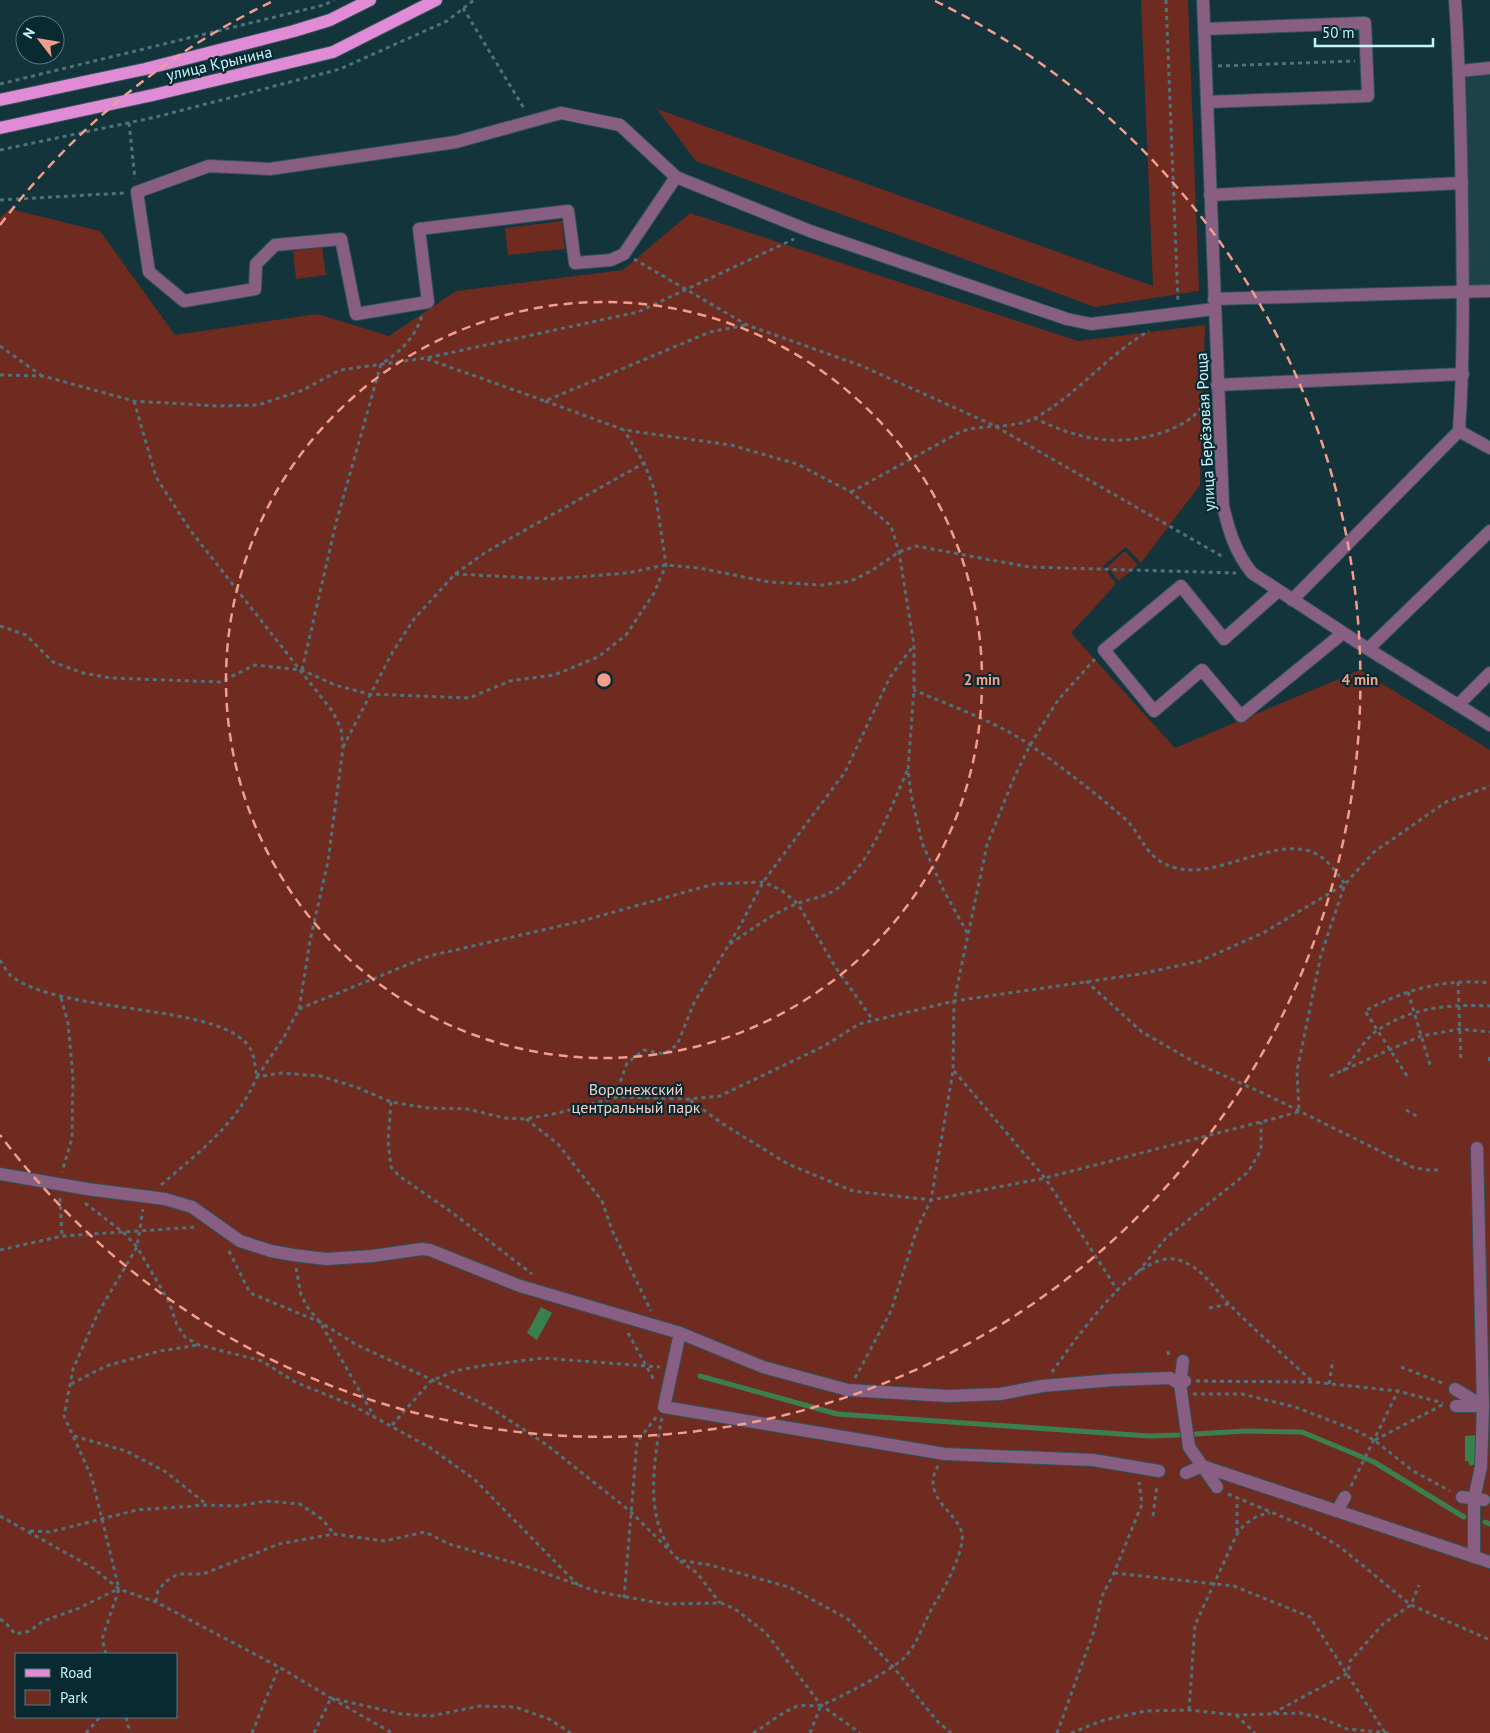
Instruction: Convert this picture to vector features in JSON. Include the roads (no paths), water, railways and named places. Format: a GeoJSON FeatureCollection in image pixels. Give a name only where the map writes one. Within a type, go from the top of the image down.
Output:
{"type":"FeatureCollection","features":[{"type":"Feature","properties":{"kind":"main road","name":"улица Крынина"},"geometry":{"type":"LineString","coordinates":[[0,100],[145,69],[294,31],[330,20],[370,0]]}},
{"type":"Feature","properties":{"kind":"main road","name":"улица Крынина"},"geometry":{"type":"LineString","coordinates":[[0,128],[153,95],[333,52],[436,0]]}},
{"type":"Feature","properties":{"kind":"street","name":"улица Берёзовая Роща"},"geometry":{"type":"LineString","coordinates":[[1203,0],[1223,506],[1230,536],[1240,558],[1252,573],[1368,649],[1490,725]]}},
{"type":"Feature","properties":{"kind":"street"},"geometry":{"type":"LineString","coordinates":[[1292,600],[1459,431],[1463,374],[1462,183],[1460,71],[1455,0]]}},
{"type":"Feature","properties":{"kind":"street"},"geometry":{"type":"LineString","coordinates":[[1204,29],[1365,23],[1368,96],[1207,102]]}},
{"type":"Feature","properties":{"kind":"street"},"geometry":{"type":"LineString","coordinates":[[1460,71],[1490,68]]}},
{"type":"Feature","properties":{"kind":"street"},"geometry":{"type":"LineString","coordinates":[[676,177],[624,254],[611,260],[575,263],[568,210],[419,229],[428,302],[356,314],[341,240],[275,246],[256,264],[255,289],[184,301],[149,272],[137,192],[209,166],[270,168],[456,142],[561,113],[620,125],[676,177],[810,231],[1067,319],[1090,324],[1178,314],[1214,304],[1490,291]]}},
{"type":"Feature","properties":{"kind":"street"},"geometry":{"type":"LineString","coordinates":[[1210,195],[1462,183]]}},
{"type":"Feature","properties":{"kind":"street"},"geometry":{"type":"LineString","coordinates":[[1217,385],[1463,374]]}},
{"type":"Feature","properties":{"kind":"street"},"geometry":{"type":"LineString","coordinates":[[1459,431],[1490,448]]}},
{"type":"Feature","properties":{"kind":"street"},"geometry":{"type":"LineString","coordinates":[[1368,649],[1490,531]]}},
{"type":"Feature","properties":{"kind":"street"},"geometry":{"type":"LineString","coordinates":[[1278,591],[1224,639],[1181,586],[1104,650],[1154,711],[1202,670],[1241,716],[1344,633]]}},
{"type":"Feature","properties":{"kind":"street"},"geometry":{"type":"LineString","coordinates":[[1458,705],[1490,673]]}},
{"type":"Feature","properties":{"kind":"street"},"geometry":{"type":"LineString","coordinates":[[1474,1557],[1473,1498],[1482,1467],[1485,1406],[1477,1148]]}},
{"type":"Feature","properties":{"kind":"street"},"geometry":{"type":"LineString","coordinates":[[0,1174],[87,1189],[149,1195],[192,1207],[206,1216],[216,1226],[240,1241],[271,1251],[293,1255],[326,1259],[372,1256],[422,1249],[520,1286],[680,1333],[763,1367],[848,1390],[948,1396],[1000,1394],[1042,1386],[1180,1384]]}},
{"type":"Feature","properties":{"kind":"street"},"geometry":{"type":"LineString","coordinates":[[680,1333],[664,1408],[945,1454],[1093,1460],[1159,1470]]}},
{"type":"Feature","properties":{"kind":"street"},"geometry":{"type":"LineString","coordinates":[[1183,1361],[1180,1384],[1189,1447],[1217,1487]]}},
{"type":"Feature","properties":{"kind":"street"},"geometry":{"type":"LineString","coordinates":[[1455,1389],[1485,1406]]}},
{"type":"Feature","properties":{"kind":"street"},"geometry":{"type":"LineString","coordinates":[[1451,1405],[1485,1406]]}},
{"type":"Feature","properties":{"kind":"street"},"geometry":{"type":"LineString","coordinates":[[1191,1477],[1202,1466]]}},
{"type":"Feature","properties":{"kind":"street"},"geometry":{"type":"LineString","coordinates":[[1202,1466],[1490,1562]]}},
{"type":"Feature","properties":{"kind":"street"},"geometry":{"type":"LineString","coordinates":[[1337,1511],[1345,1497]]}},
{"type":"Feature","properties":{"kind":"waterway"},"geometry":{"type":"LineString","coordinates":[[700,1376],[837,1414],[1149,1436],[1179,1435]]}},
{"type":"Feature","properties":{"kind":"waterway"},"geometry":{"type":"LineString","coordinates":[[1196,1434],[1246,1431],[1302,1432],[1374,1462],[1464,1517]]}},
{"type":"Feature","properties":{"kind":"waterway"},"geometry":{"type":"LineString","coordinates":[[1485,1522],[1490,1524]]}},
{"type":"Feature","properties":{"kind":"park label","name":"Воронежский центральный парк"},"geometry":{"type":"Point","coordinates":[636,1098]}}]}
